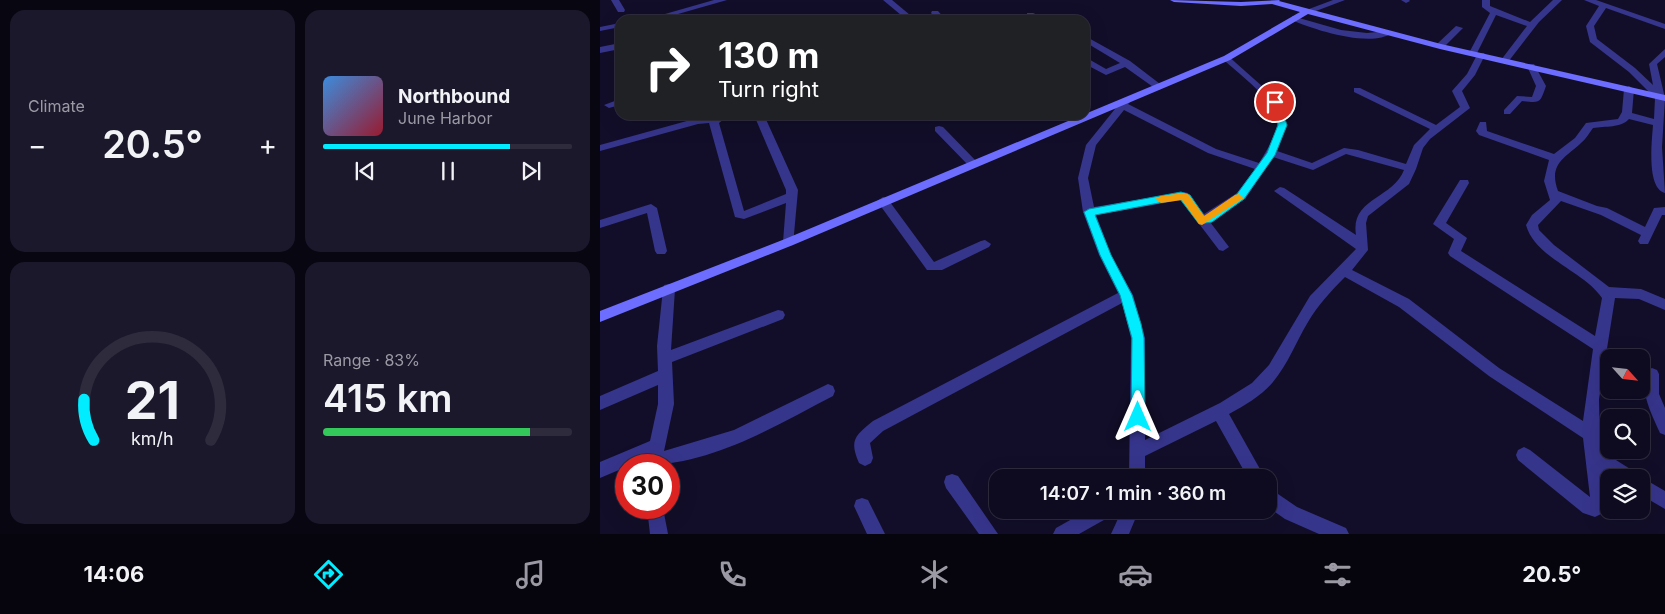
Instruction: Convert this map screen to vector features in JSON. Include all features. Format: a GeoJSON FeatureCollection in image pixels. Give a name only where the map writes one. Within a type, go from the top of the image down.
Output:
{"type":"FeatureCollection","features":[{"type":"Feature","properties":{"kind":"street"},"geometry":{"type":"LineString","coordinates":[[615,0],[621,10]]}},
{"type":"Feature","properties":{"kind":"street"},"geometry":{"type":"LineString","coordinates":[[682,15],[723,0]]}},
{"type":"Feature","properties":{"kind":"street"},"geometry":{"type":"LineString","coordinates":[[886,0],[906,15]]}},
{"type":"Feature","properties":{"kind":"street"},"geometry":{"type":"LineString","coordinates":[[1174,0],[1241,4],[1268,1],[1440,46],[1662,97]]}},
{"type":"Feature","properties":{"kind":"street"},"geometry":{"type":"LineString","coordinates":[[1090,117],[1227,58],[1305,12],[1341,0]]}},
{"type":"Feature","properties":{"kind":"street"},"geometry":{"type":"LineString","coordinates":[[1486,0],[1486,7],[1494,12],[1532,25]]}},
{"type":"Feature","properties":{"kind":"street"},"geometry":{"type":"LineString","coordinates":[[1505,60],[1547,8],[1558,0]]}},
{"type":"Feature","properties":{"kind":"street"},"geometry":{"type":"LineString","coordinates":[[1588,0],[1629,16],[1665,27]]}},
{"type":"Feature","properties":{"kind":"street"},"geometry":{"type":"LineString","coordinates":[[1624,0],[1606,6],[1590,26],[1593,40],[1638,75],[1662,97]]}},
{"type":"Feature","properties":{"kind":"street"},"geometry":{"type":"LineString","coordinates":[[1138,451],[1219,411],[1254,391],[1269,376],[1303,316],[1342,270],[1358,255],[1363,246],[1360,218],[1405,181],[1418,147],[1426,137],[1465,108],[1457,90],[1471,75],[1477,54],[1494,12]]}},
{"type":"Feature","properties":{"kind":"street"},"geometry":{"type":"LineString","coordinates":[[1295,18],[1339,31],[1375,36],[1388,33]]}},
{"type":"Feature","properties":{"kind":"street"},"geometry":{"type":"LineString","coordinates":[[600,29],[615,26]]}},
{"type":"Feature","properties":{"kind":"street"},"geometry":{"type":"LineString","coordinates":[[1440,46],[1459,28]]}},
{"type":"Feature","properties":{"kind":"street"},"geometry":{"type":"LineString","coordinates":[[1090,42],[1127,63],[1160,87]]}},
{"type":"Feature","properties":{"kind":"street"},"geometry":{"type":"LineString","coordinates":[[600,50],[615,47]]}},
{"type":"Feature","properties":{"kind":"street"},"geometry":{"type":"LineString","coordinates":[[1653,64],[1665,52]]}},
{"type":"Feature","properties":{"kind":"street"},"geometry":{"type":"LineString","coordinates":[[1202,222],[1235,202],[1271,153],[1281,131],[1280,111],[1275,102],[1227,58]]}},
{"type":"Feature","properties":{"kind":"street"},"geometry":{"type":"LineString","coordinates":[[1090,64],[1106,72],[1127,63]]}},
{"type":"Feature","properties":{"kind":"street"},"geometry":{"type":"LineString","coordinates":[[1653,64],[1662,97],[1657,148],[1660,184],[1665,189]]}},
{"type":"Feature","properties":{"kind":"street"},"geometry":{"type":"LineString","coordinates":[[1653,64],[1665,67]]}},
{"type":"Feature","properties":{"kind":"street"},"geometry":{"type":"LineString","coordinates":[[1507,112],[1520,98],[1533,100],[1538,95],[1541,86],[1531,66]]}},
{"type":"Feature","properties":{"kind":"street"},"geometry":{"type":"LineString","coordinates":[[1629,89],[1627,115],[1614,125],[1590,125],[1579,140],[1555,158],[1549,181],[1556,198],[1554,204],[1533,222],[1532,231],[1541,241],[1607,292],[1641,294],[1665,305]]}},
{"type":"Feature","properties":{"kind":"street"},"geometry":{"type":"LineString","coordinates":[[1357,90],[1437,128]]}},
{"type":"Feature","properties":{"kind":"street"},"geometry":{"type":"LineString","coordinates":[[609,105],[615,103]]}},
{"type":"Feature","properties":{"kind":"street"},"geometry":{"type":"LineString","coordinates":[[1124,103],[1212,151],[1261,168]]}},
{"type":"Feature","properties":{"kind":"street"},"geometry":{"type":"LineString","coordinates":[[1124,103],[1094,140],[1085,164],[1083,178],[1089,212],[1105,255],[1126,295],[1138,338],[1137,469]]}},
{"type":"Feature","properties":{"kind":"street"},"geometry":{"type":"LineString","coordinates":[[1627,115],[1659,123]]}},
{"type":"Feature","properties":{"kind":"street"},"geometry":{"type":"LineString","coordinates":[[600,148],[700,120]]}},
{"type":"Feature","properties":{"kind":"street"},"geometry":{"type":"LineString","coordinates":[[712,120],[739,214],[744,215],[792,196]]}},
{"type":"Feature","properties":{"kind":"street"},"geometry":{"type":"LineString","coordinates":[[761,120],[790,184],[792,196],[790,242]]}},
{"type":"Feature","properties":{"kind":"street"},"geometry":{"type":"LineString","coordinates":[[600,317],[790,242],[883,201],[1082,120]]}},
{"type":"Feature","properties":{"kind":"street"},"geometry":{"type":"LineString","coordinates":[[1483,124],[1481,131],[1483,133],[1555,158]]}},
{"type":"Feature","properties":{"kind":"street"},"geometry":{"type":"LineString","coordinates":[[939,129],[973,164]]}},
{"type":"Feature","properties":{"kind":"street"},"geometry":{"type":"LineString","coordinates":[[1271,153],[1313,167],[1344,151],[1354,152],[1411,169]]}},
{"type":"Feature","properties":{"kind":"street"},"geometry":{"type":"LineString","coordinates":[[1464,183],[1439,224],[1461,238],[1454,253],[1600,346]]}},
{"type":"Feature","properties":{"kind":"street"},"geometry":{"type":"LineString","coordinates":[[1280,190],[1363,246]]}},
{"type":"Feature","properties":{"kind":"street"},"geometry":{"type":"LineString","coordinates":[[1553,192],[1595,210],[1603,210],[1646,237],[1658,211],[1665,211]]}},
{"type":"Feature","properties":{"kind":"street"},"geometry":{"type":"LineString","coordinates":[[1089,212],[1181,196],[1186,198],[1202,222],[1223,247]]}},
{"type":"Feature","properties":{"kind":"street"},"geometry":{"type":"LineString","coordinates":[[883,201],[931,267],[938,267],[985,244]]}},
{"type":"Feature","properties":{"kind":"street"},"geometry":{"type":"LineString","coordinates":[[600,224],[651,208],[661,251]]}},
{"type":"Feature","properties":{"kind":"street"},"geometry":{"type":"LineString","coordinates":[[1342,270],[1404,303],[1494,372],[1591,434]]}},
{"type":"Feature","properties":{"kind":"street"},"geometry":{"type":"LineString","coordinates":[[655,454],[666,404],[664,359],[669,289]]}},
{"type":"Feature","properties":{"kind":"street"},"geometry":{"type":"LineString","coordinates":[[1524,455],[1589,507],[1595,509],[1599,506],[1591,434],[1600,346],[1609,296],[1607,292]]}},
{"type":"Feature","properties":{"kind":"street"},"geometry":{"type":"LineString","coordinates":[[865,458],[862,440],[884,422],[1126,295]]}},
{"type":"Feature","properties":{"kind":"street"},"geometry":{"type":"LineString","coordinates":[[664,359],[778,315]]}},
{"type":"Feature","properties":{"kind":"street"},"geometry":{"type":"LineString","coordinates":[[1652,374],[1652,394],[1665,428]]}},
{"type":"Feature","properties":{"kind":"street"},"geometry":{"type":"LineString","coordinates":[[600,403],[665,375]]}},
{"type":"Feature","properties":{"kind":"street"},"geometry":{"type":"LineString","coordinates":[[680,455],[737,437],[828,391]]}},
{"type":"Feature","properties":{"kind":"street"},"geometry":{"type":"LineString","coordinates":[[1219,411],[1250,469]]}},
{"type":"Feature","properties":{"kind":"street"},"geometry":{"type":"LineString","coordinates":[[600,470],[657,446]]}},
{"type":"Feature","properties":{"kind":"street"},"geometry":{"type":"LineString","coordinates":[[1593,454],[1616,469]]}},
{"type":"Feature","properties":{"kind":"street"},"geometry":{"type":"LineString","coordinates":[[952,482],[989,534]]}},
{"type":"Feature","properties":{"kind":"street"},"geometry":{"type":"LineString","coordinates":[[1650,491],[1665,501]]}},
{"type":"Feature","properties":{"kind":"street"},"geometry":{"type":"LineString","coordinates":[[1277,505],[1340,534]]}},
{"type":"Feature","properties":{"kind":"street"},"geometry":{"type":"LineString","coordinates":[[862,506],[870,532]]}},
{"type":"Feature","properties":{"kind":"street"},"geometry":{"type":"LineString","coordinates":[[657,519],[659,534]]}},
{"type":"Feature","properties":{"kind":"street"},"geometry":{"type":"LineString","coordinates":[[1062,534],[1089,519]]}},
{"type":"Feature","properties":{"kind":"street"},"geometry":{"type":"LineString","coordinates":[[1120,534],[1127,519]]}},
{"type":"Feature","properties":{"kind":"slow traffic"},"geometry":{"type":"LineString","coordinates":[[1161,199],[1184,196],[1202,222],[1239,198]]}},
{"type":"Feature","properties":{"kind":"route"},"geometry":{"type":"LineString","coordinates":[[1138,417],[1138,338],[1126,295],[1105,255],[1089,212],[1184,196],[1202,222],[1208,219],[1235,202],[1271,153],[1282,125],[1280,111],[1275,102]]}}]}
